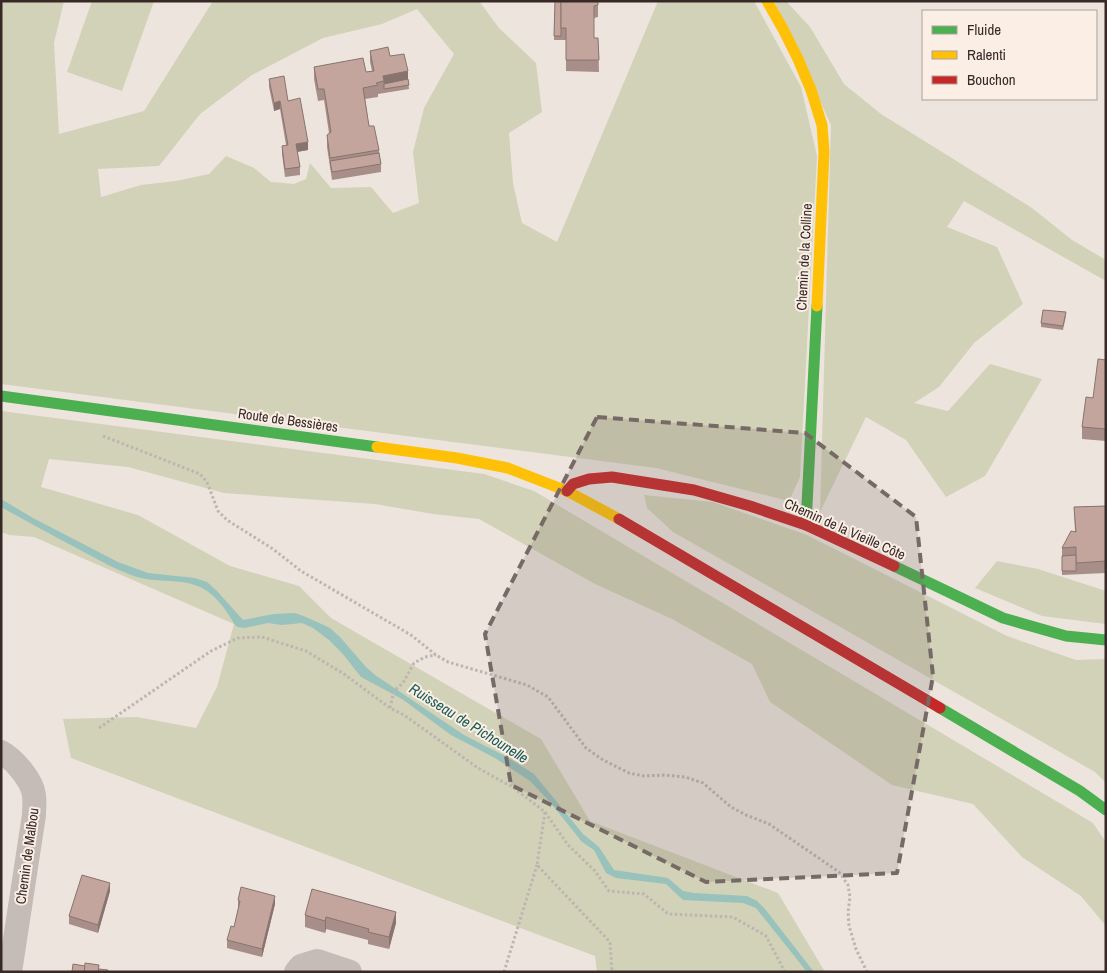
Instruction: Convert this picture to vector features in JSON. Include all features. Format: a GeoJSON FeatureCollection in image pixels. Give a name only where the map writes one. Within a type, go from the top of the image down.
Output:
{"type":"FeatureCollection","features":[{"type":"Feature","properties":{"kind":"main road","name":"Chemin de la Colline"},"geometry":{"type":"LineString","coordinates":[[767,1],[782,25],[802,69],[822,123],[824,152],[806,525]]}},
{"type":"Feature","properties":{"kind":"main road","name":"Route de Bessières"},"geometry":{"type":"LineString","coordinates":[[1,396],[457,458],[508,468],[567,491],[636,528],[1072,786],[1106,810]]}},
{"type":"Feature","properties":{"kind":"main road","name":"Chemin de la Vieille Côte"},"geometry":{"type":"LineString","coordinates":[[567,491],[574,484],[589,479],[612,477],[694,490],[806,525],[1003,618],[1066,636],[1106,640]]}},
{"type":"Feature","properties":{"kind":"street","name":"Chemin de Malbou"},"geometry":{"type":"LineString","coordinates":[[1,752],[6,754],[26,774],[34,794],[34,815],[10,972]]}},
{"type":"Feature","properties":{"kind":"street"},"geometry":{"type":"LineString","coordinates":[[296,972],[301,966],[317,961],[350,972]]}},
{"type":"Feature","properties":{"kind":"path"},"geometry":{"type":"LineString","coordinates":[[101,436],[200,474],[207,482],[218,510],[227,520],[273,549],[301,572],[411,635],[436,655],[465,668],[527,685],[548,698],[586,748],[603,760],[630,773],[644,776],[665,775],[685,777],[703,783],[731,807],[769,824],[839,872],[848,885],[850,897],[849,926],[856,950],[867,972]]}},
{"type":"Feature","properties":{"kind":"path"},"geometry":{"type":"LineString","coordinates":[[99,728],[211,651],[238,638],[262,637],[306,651],[344,674],[478,768],[514,788],[544,812],[568,845],[595,871],[609,891],[644,894],[668,914],[733,918],[766,936],[785,972]]}},
{"type":"Feature","properties":{"kind":"path"},"geometry":{"type":"LineString","coordinates":[[390,708],[394,691],[403,683],[414,663],[425,657],[436,655]]}},
{"type":"Feature","properties":{"kind":"path"},"geometry":{"type":"LineString","coordinates":[[504,972],[537,865],[544,812]]}},
{"type":"Feature","properties":{"kind":"path"},"geometry":{"type":"LineString","coordinates":[[537,865],[610,942],[612,972]]}},
{"type":"Feature","properties":{"kind":"highlighted area"},"geometry":{"type":"Polygon","coordinates":[[[597,417],[805,433],[916,517],[933,676],[897,873],[706,882],[511,785],[485,634],[597,417]]]}},
{"type":"Feature","properties":{"kind":"green space"},"geometry":{"type":"Polygon","coordinates":[[[1,1],[64,1],[54,43],[59,134],[144,111],[213,1],[479,1],[499,28],[536,63],[542,112],[509,133],[513,183],[522,223],[557,242],[658,1],[754,1],[801,87],[817,156],[800,477],[789,501],[656,468],[1,384],[1,1]],[[417,9],[382,24],[323,38],[252,75],[200,114],[159,166],[98,169],[101,197],[141,185],[176,181],[209,174],[226,156],[254,168],[271,182],[294,184],[306,179],[310,163],[331,188],[371,187],[393,213],[419,203],[413,152],[424,108],[454,54],[417,9]]]}},
{"type":"Feature","properties":{"kind":"green space"},"geometry":{"type":"Polygon","coordinates":[[[92,1],[154,1],[122,91],[67,72],[92,1]]]}},
{"type":"Feature","properties":{"kind":"green space"},"geometry":{"type":"Polygon","coordinates":[[[774,1],[786,1],[810,27],[844,84],[881,114],[1032,208],[1072,240],[1106,260],[1106,281],[964,201],[947,227],[997,247],[1023,304],[974,343],[939,387],[914,403],[948,411],[990,364],[1042,379],[985,476],[946,497],[906,440],[866,417],[820,512],[831,125],[774,1]]]}},
{"type":"Feature","properties":{"kind":"green space"},"geometry":{"type":"Polygon","coordinates":[[[1,411],[484,474],[534,491],[1093,823],[1106,842],[1106,926],[1081,896],[1022,857],[973,804],[892,785],[770,702],[752,664],[672,619],[595,584],[479,519],[433,514],[375,504],[224,493],[128,467],[49,459],[41,487],[138,515],[230,566],[299,586],[331,618],[541,739],[590,821],[778,893],[825,972],[597,972],[595,956],[71,758],[63,719],[137,717],[196,728],[217,687],[234,624],[34,537],[9,535],[1,532],[1,411]]]}},
{"type":"Feature","properties":{"kind":"green space"},"geometry":{"type":"Polygon","coordinates":[[[644,495],[713,502],[807,535],[1007,636],[1076,660],[1106,659],[1106,783],[1095,772],[673,532],[647,508],[644,495]]]}},
{"type":"Feature","properties":{"kind":"green space"},"geometry":{"type":"Polygon","coordinates":[[[997,561],[1038,569],[1106,591],[1106,624],[1042,616],[975,588],[997,561]]]}},
{"type":"Feature","properties":{"kind":"water"},"geometry":{"type":"Polygon","coordinates":[[[1,499],[33,518],[118,562],[148,573],[195,578],[207,582],[243,620],[274,614],[295,613],[330,628],[375,675],[464,735],[505,756],[534,774],[583,834],[599,847],[614,870],[668,878],[683,891],[747,896],[757,901],[814,972],[807,972],[756,908],[743,903],[683,900],[666,884],[616,878],[606,873],[594,850],[582,842],[550,802],[530,781],[495,758],[451,735],[402,699],[361,677],[342,653],[313,628],[302,623],[282,625],[268,623],[244,628],[238,627],[217,599],[202,588],[177,581],[151,580],[121,571],[1,507],[1,499]]]}},
{"type":"Feature","properties":{"kind":"building"},"geometry":{"type":"Polygon","coordinates":[[[555,1],[561,1],[561,36],[554,36],[555,1]]]}},
{"type":"Feature","properties":{"kind":"building"},"geometry":{"type":"Polygon","coordinates":[[[561,1],[598,1],[598,5],[594,6],[594,38],[598,38],[599,60],[566,60],[566,28],[561,28],[561,1]]]}},
{"type":"Feature","properties":{"kind":"building"},"geometry":{"type":"Polygon","coordinates":[[[388,47],[390,56],[404,54],[408,71],[383,76],[384,81],[376,83],[378,85],[363,88],[369,126],[374,126],[379,150],[330,158],[327,135],[331,132],[324,89],[318,89],[314,67],[363,58],[366,72],[374,71],[370,51],[388,47]]]}},
{"type":"Feature","properties":{"kind":"building"},"geometry":{"type":"Polygon","coordinates":[[[284,76],[288,101],[300,98],[308,142],[296,144],[300,167],[285,169],[282,146],[288,145],[280,101],[274,103],[269,79],[284,76]]]}},
{"type":"Feature","properties":{"kind":"building"},"geometry":{"type":"Polygon","coordinates":[[[408,79],[409,85],[384,89],[384,84],[408,79]]]}},
{"type":"Feature","properties":{"kind":"building"},"geometry":{"type":"Polygon","coordinates":[[[379,153],[381,164],[332,172],[330,161],[379,153]]]}},
{"type":"Feature","properties":{"kind":"building"},"geometry":{"type":"Polygon","coordinates":[[[1043,310],[1066,312],[1063,326],[1041,323],[1043,310]]]}},
{"type":"Feature","properties":{"kind":"building"},"geometry":{"type":"Polygon","coordinates":[[[1098,359],[1106,360],[1106,429],[1082,427],[1086,397],[1093,398],[1098,359]]]}},
{"type":"Feature","properties":{"kind":"building"},"geometry":{"type":"Polygon","coordinates":[[[1106,506],[1106,561],[1076,563],[1076,547],[1062,548],[1071,531],[1076,532],[1074,507],[1106,506]]]}},
{"type":"Feature","properties":{"kind":"building"},"geometry":{"type":"Polygon","coordinates":[[[1076,555],[1076,571],[1062,571],[1062,556],[1076,555]]]}},
{"type":"Feature","properties":{"kind":"building"},"geometry":{"type":"Polygon","coordinates":[[[82,875],[110,883],[98,925],[69,916],[82,875]]]}},
{"type":"Feature","properties":{"kind":"building"},"geometry":{"type":"Polygon","coordinates":[[[241,887],[275,896],[262,949],[227,940],[231,926],[234,927],[241,887]]]}},
{"type":"Feature","properties":{"kind":"building"},"geometry":{"type":"Polygon","coordinates":[[[312,889],[396,912],[389,937],[368,932],[369,929],[326,917],[325,921],[305,915],[312,889]]]}},
{"type":"Feature","properties":{"kind":"building"},"geometry":{"type":"Polygon","coordinates":[[[85,963],[99,965],[98,972],[84,972],[85,963]]]}},
{"type":"Feature","properties":{"kind":"building"},"geometry":{"type":"Polygon","coordinates":[[[73,964],[85,966],[84,972],[72,972],[73,964]]]}},
{"type":"Feature","properties":{"kind":"building"},"geometry":{"type":"Polygon","coordinates":[[[99,969],[108,970],[108,972],[98,972],[99,969]]]}},
{"type":"Feature","properties":{"kind":"traffic: fast"},"geometry":{"type":"LineString","coordinates":[[806,525],[817,306]]}},
{"type":"Feature","properties":{"kind":"traffic: fast"},"geometry":{"type":"LineString","coordinates":[[1,396],[377,447]]}},
{"type":"Feature","properties":{"kind":"traffic: fast"},"geometry":{"type":"LineString","coordinates":[[894,566],[1003,618],[1066,636],[1106,640]]}},
{"type":"Feature","properties":{"kind":"traffic: fast"},"geometry":{"type":"LineString","coordinates":[[940,708],[1080,791],[1106,810]]}},
{"type":"Feature","properties":{"kind":"traffic: slow"},"geometry":{"type":"LineString","coordinates":[[767,1],[798,59],[811,90],[822,125],[824,152],[817,306]]}},
{"type":"Feature","properties":{"kind":"traffic: slow"},"geometry":{"type":"LineString","coordinates":[[377,447],[457,458],[508,468],[567,491],[619,519]]}},
{"type":"Feature","properties":{"kind":"traffic: jam"},"geometry":{"type":"LineString","coordinates":[[567,491],[573,484],[589,479],[612,477],[694,490],[806,525],[894,566]]}},
{"type":"Feature","properties":{"kind":"traffic: jam"},"geometry":{"type":"LineString","coordinates":[[619,519],[940,708]]}},
{"type":"Feature","properties":{"kind":"water label","name":"Ruisseau de Pichounelle"},"geometry":{"type":"Point","coordinates":[469,723]}}]}
